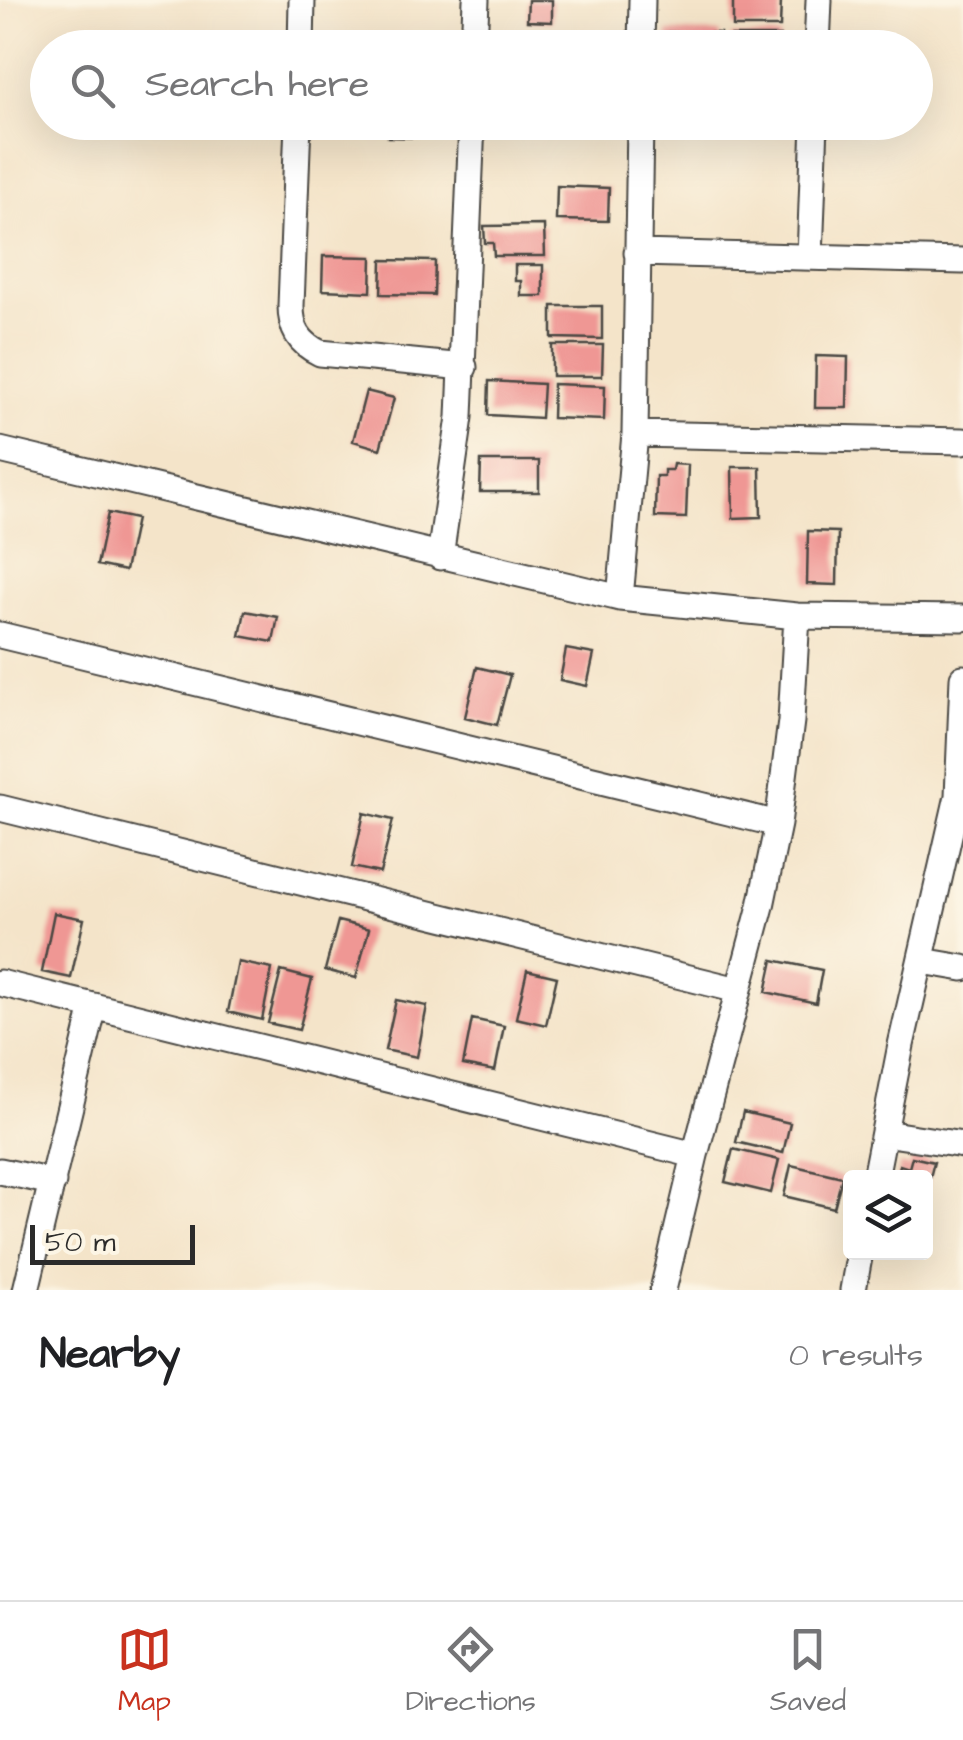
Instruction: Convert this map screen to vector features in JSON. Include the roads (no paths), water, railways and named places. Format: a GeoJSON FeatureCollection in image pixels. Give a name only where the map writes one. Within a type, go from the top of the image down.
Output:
{"type":"FeatureCollection","features":[{"type":"Feature","properties":{"kind":"street"},"geometry":{"type":"LineString","coordinates":[[301,30],[302,0]]}},
{"type":"Feature","properties":{"kind":"street"},"geometry":{"type":"LineString","coordinates":[[475,30],[476,0]]}},
{"type":"Feature","properties":{"kind":"street"},"geometry":{"type":"LineString","coordinates":[[642,0],[642,30]]}},
{"type":"Feature","properties":{"kind":"street"},"geometry":{"type":"LineString","coordinates":[[818,30],[819,0]]}},
{"type":"Feature","properties":{"kind":"street"},"geometry":{"type":"LineString","coordinates":[[297,140],[291,306],[297,336],[320,353],[464,367]]}},
{"type":"Feature","properties":{"kind":"street"},"geometry":{"type":"LineString","coordinates":[[440,557],[464,367],[471,140]]}},
{"type":"Feature","properties":{"kind":"street"},"geometry":{"type":"LineString","coordinates":[[620,598],[635,434],[640,140]]}},
{"type":"Feature","properties":{"kind":"street"},"geometry":{"type":"LineString","coordinates":[[810,257],[814,140]]}},
{"type":"Feature","properties":{"kind":"street"},"geometry":{"type":"LineString","coordinates":[[637,253],[963,261]]}},
{"type":"Feature","properties":{"kind":"street"},"geometry":{"type":"LineString","coordinates":[[635,434],[963,442]]}},
{"type":"Feature","properties":{"kind":"street"},"geometry":{"type":"LineString","coordinates":[[0,450],[620,598],[797,616],[963,618]]}},
{"type":"Feature","properties":{"kind":"street"},"geometry":{"type":"LineString","coordinates":[[665,1290],[778,824],[791,721],[797,616]]}},
{"type":"Feature","properties":{"kind":"street"},"geometry":{"type":"LineString","coordinates":[[0,635],[778,824]]}},
{"type":"Feature","properties":{"kind":"street"},"geometry":{"type":"LineString","coordinates":[[877,1170],[961,796],[963,678]]}},
{"type":"Feature","properties":{"kind":"street"},"geometry":{"type":"LineString","coordinates":[[0,808],[738,990]]}},
{"type":"Feature","properties":{"kind":"street"},"geometry":{"type":"LineString","coordinates":[[922,961],[963,968]]}},
{"type":"Feature","properties":{"kind":"street"},"geometry":{"type":"LineString","coordinates":[[0,983],[695,1155]]}},
{"type":"Feature","properties":{"kind":"street"},"geometry":{"type":"LineString","coordinates":[[26,1290],[94,1006]]}},
{"type":"Feature","properties":{"kind":"street"},"geometry":{"type":"LineString","coordinates":[[884,1133],[963,1144]]}},
{"type":"Feature","properties":{"kind":"street"},"geometry":{"type":"LineString","coordinates":[[0,1171],[53,1182]]}},
{"type":"Feature","properties":{"kind":"street"},"geometry":{"type":"LineString","coordinates":[[853,1290],[859,1260]]}}]}
